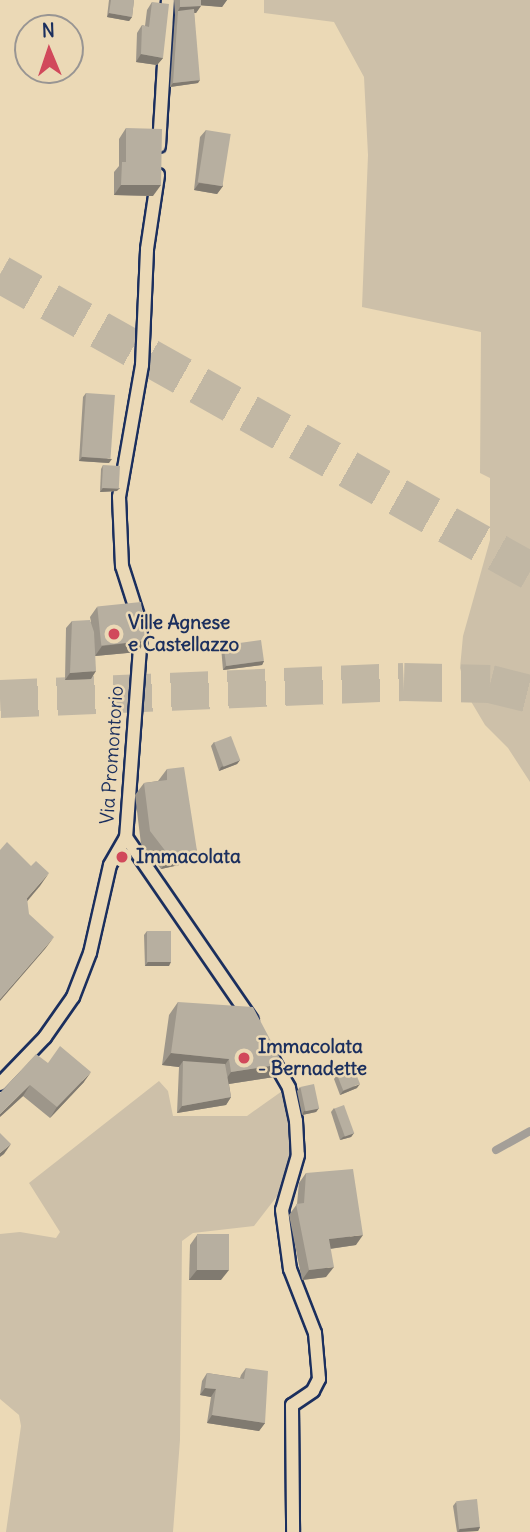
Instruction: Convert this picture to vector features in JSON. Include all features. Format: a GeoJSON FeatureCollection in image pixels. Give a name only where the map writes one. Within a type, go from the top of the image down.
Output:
{"type":"FeatureCollection","features":[{"type":"Feature","properties":{"kind":"lane","name":"Via Promontorio"},"geometry":{"type":"LineString","coordinates":[[168,0],[158,191],[146,248],[146,317],[118,497],[122,566],[141,634],[126,837],[260,1036],[289,1088],[296,1121],[298,1155],[282,1210],[290,1269],[310,1316],[318,1354],[317,1386],[292,1405],[293,1532]]}},
{"type":"Feature","properties":{"kind":"lane"},"geometry":{"type":"LineString","coordinates":[[0,1084],[45,1037],[73,997],[90,953],[110,866],[126,837]]}},
{"type":"Feature","properties":{"kind":"shaded area"},"geometry":{"type":"Polygon","coordinates":[[[264,0],[530,0],[530,782],[508,748],[485,725],[469,698],[460,668],[463,636],[490,540],[490,478],[480,473],[481,332],[362,307],[368,155],[364,77],[334,22],[264,13],[264,0]]]}},
{"type":"Feature","properties":{"kind":"shaded area"},"geometry":{"type":"Polygon","coordinates":[[[159,1081],[168,1091],[173,1116],[247,1116],[285,1089],[293,1134],[288,1182],[254,1226],[193,1233],[182,1241],[180,1440],[173,1532],[6,1532],[21,1426],[19,1415],[0,1399],[0,1234],[20,1232],[56,1238],[60,1232],[29,1183],[159,1081]]]}},
{"type":"Feature","properties":{"kind":"building"},"geometry":{"type":"Polygon","coordinates":[[[111,0],[134,0],[132,17],[109,13],[111,0]]]}},
{"type":"Feature","properties":{"kind":"building"},"geometry":{"type":"Polygon","coordinates":[[[180,0],[201,0],[201,6],[180,7],[180,0]]]}},
{"type":"Feature","properties":{"kind":"building"},"geometry":{"type":"Polygon","coordinates":[[[152,2],[169,4],[163,58],[141,54],[142,25],[149,27],[152,2]]]}},
{"type":"Feature","properties":{"kind":"building"},"geometry":{"type":"Polygon","coordinates":[[[194,9],[200,80],[173,83],[178,11],[194,9]]]}},
{"type":"Feature","properties":{"kind":"building"},"geometry":{"type":"Polygon","coordinates":[[[126,128],[162,129],[161,185],[121,185],[122,162],[126,162],[126,128]]]}},
{"type":"Feature","properties":{"kind":"building"},"geometry":{"type":"Polygon","coordinates":[[[206,130],[231,134],[222,186],[198,182],[206,130]]]}},
{"type":"Feature","properties":{"kind":"building"},"geometry":{"type":"Polygon","coordinates":[[[86,393],[115,395],[110,459],[82,457],[86,393]]]}},
{"type":"Feature","properties":{"kind":"building"},"geometry":{"type":"Polygon","coordinates":[[[103,465],[120,466],[119,489],[102,488],[103,465]]]}},
{"type":"Feature","properties":{"kind":"building","name":"Ville Agnese e Castellazzo"},"geometry":{"type":"Polygon","coordinates":[[[141,602],[145,641],[101,645],[97,607],[141,602]]]}},
{"type":"Feature","properties":{"kind":"building"},"geometry":{"type":"Polygon","coordinates":[[[90,620],[94,632],[96,671],[70,673],[72,621],[90,620]]]}},
{"type":"Feature","properties":{"kind":"building"},"geometry":{"type":"Polygon","coordinates":[[[261,640],[264,661],[226,666],[223,645],[261,640]]]}},
{"type":"Feature","properties":{"kind":"building"},"geometry":{"type":"Polygon","coordinates":[[[231,736],[240,760],[224,767],[214,742],[231,736]]]}},
{"type":"Feature","properties":{"kind":"building"},"geometry":{"type":"Polygon","coordinates":[[[184,767],[197,851],[170,857],[150,831],[144,783],[167,780],[167,769],[184,767]]]}},
{"type":"Feature","properties":{"kind":"building"},"geometry":{"type":"Polygon","coordinates":[[[7,842],[31,866],[36,861],[49,873],[27,898],[29,914],[54,937],[0,999],[0,850],[7,842]]]}},
{"type":"Feature","properties":{"kind":"building"},"geometry":{"type":"Polygon","coordinates":[[[147,931],[171,931],[171,962],[147,962],[147,931]]]}},
{"type":"Feature","properties":{"kind":"building"},"geometry":{"type":"Polygon","coordinates":[[[178,1002],[253,1007],[283,1064],[231,1072],[229,1059],[171,1053],[178,1002]]]}},
{"type":"Feature","properties":{"kind":"building"},"geometry":{"type":"Polygon","coordinates":[[[60,1046],[91,1072],[57,1107],[30,1085],[0,1114],[0,1093],[36,1054],[48,1063],[60,1046]]]}},
{"type":"Feature","properties":{"kind":"building"},"geometry":{"type":"Polygon","coordinates":[[[183,1061],[225,1064],[231,1097],[182,1106],[183,1061]]]}},
{"type":"Feature","properties":{"kind":"building"},"geometry":{"type":"Polygon","coordinates":[[[354,1069],[360,1084],[343,1091],[337,1076],[354,1069]]]}},
{"type":"Feature","properties":{"kind":"building"},"geometry":{"type":"Polygon","coordinates":[[[314,1084],[319,1108],[306,1111],[300,1087],[314,1084]]]}},
{"type":"Feature","properties":{"kind":"building"},"geometry":{"type":"Polygon","coordinates":[[[344,1105],[354,1133],[345,1137],[335,1108],[344,1105]]]}},
{"type":"Feature","properties":{"kind":"building"},"geometry":{"type":"Polygon","coordinates":[[[0,1133],[11,1144],[0,1153],[0,1133]]]}},
{"type":"Feature","properties":{"kind":"building"},"geometry":{"type":"Polygon","coordinates":[[[353,1169],[363,1235],[329,1239],[334,1267],[309,1270],[296,1204],[304,1203],[306,1173],[353,1169]]]}},
{"type":"Feature","properties":{"kind":"building"},"geometry":{"type":"Polygon","coordinates":[[[197,1234],[229,1234],[229,1270],[197,1270],[197,1234]]]}},
{"type":"Feature","properties":{"kind":"building"},"geometry":{"type":"Polygon","coordinates":[[[246,1368],[268,1371],[265,1423],[212,1415],[216,1389],[205,1388],[207,1373],[244,1379],[246,1368]]]}},
{"type":"Feature","properties":{"kind":"building"},"geometry":{"type":"Polygon","coordinates":[[[477,1499],[480,1527],[459,1529],[456,1501],[477,1499]]]}},
{"type":"Feature","properties":{"kind":"waterway"},"geometry":{"type":"LineString","coordinates":[[496,1150],[530,1131]]}},
{"type":"Feature","properties":{"kind":"tunnel"},"geometry":{"type":"LineString","coordinates":[[0,274],[530,571]]}},
{"type":"Feature","properties":{"kind":"tunnel"},"geometry":{"type":"LineString","coordinates":[[0,699],[404,682],[490,684],[530,694]]}},
{"type":"Feature","properties":{"kind":"place","name":"Ville Agnese e Castellazzo"},"geometry":{"type":"Point","coordinates":[114,634]}},
{"type":"Feature","properties":{"kind":"place","name":"Immacolata"},"geometry":{"type":"Point","coordinates":[122,857]}},
{"type":"Feature","properties":{"kind":"place","name":"Immacolata - Bernadette"},"geometry":{"type":"Point","coordinates":[244,1058]}}]}
